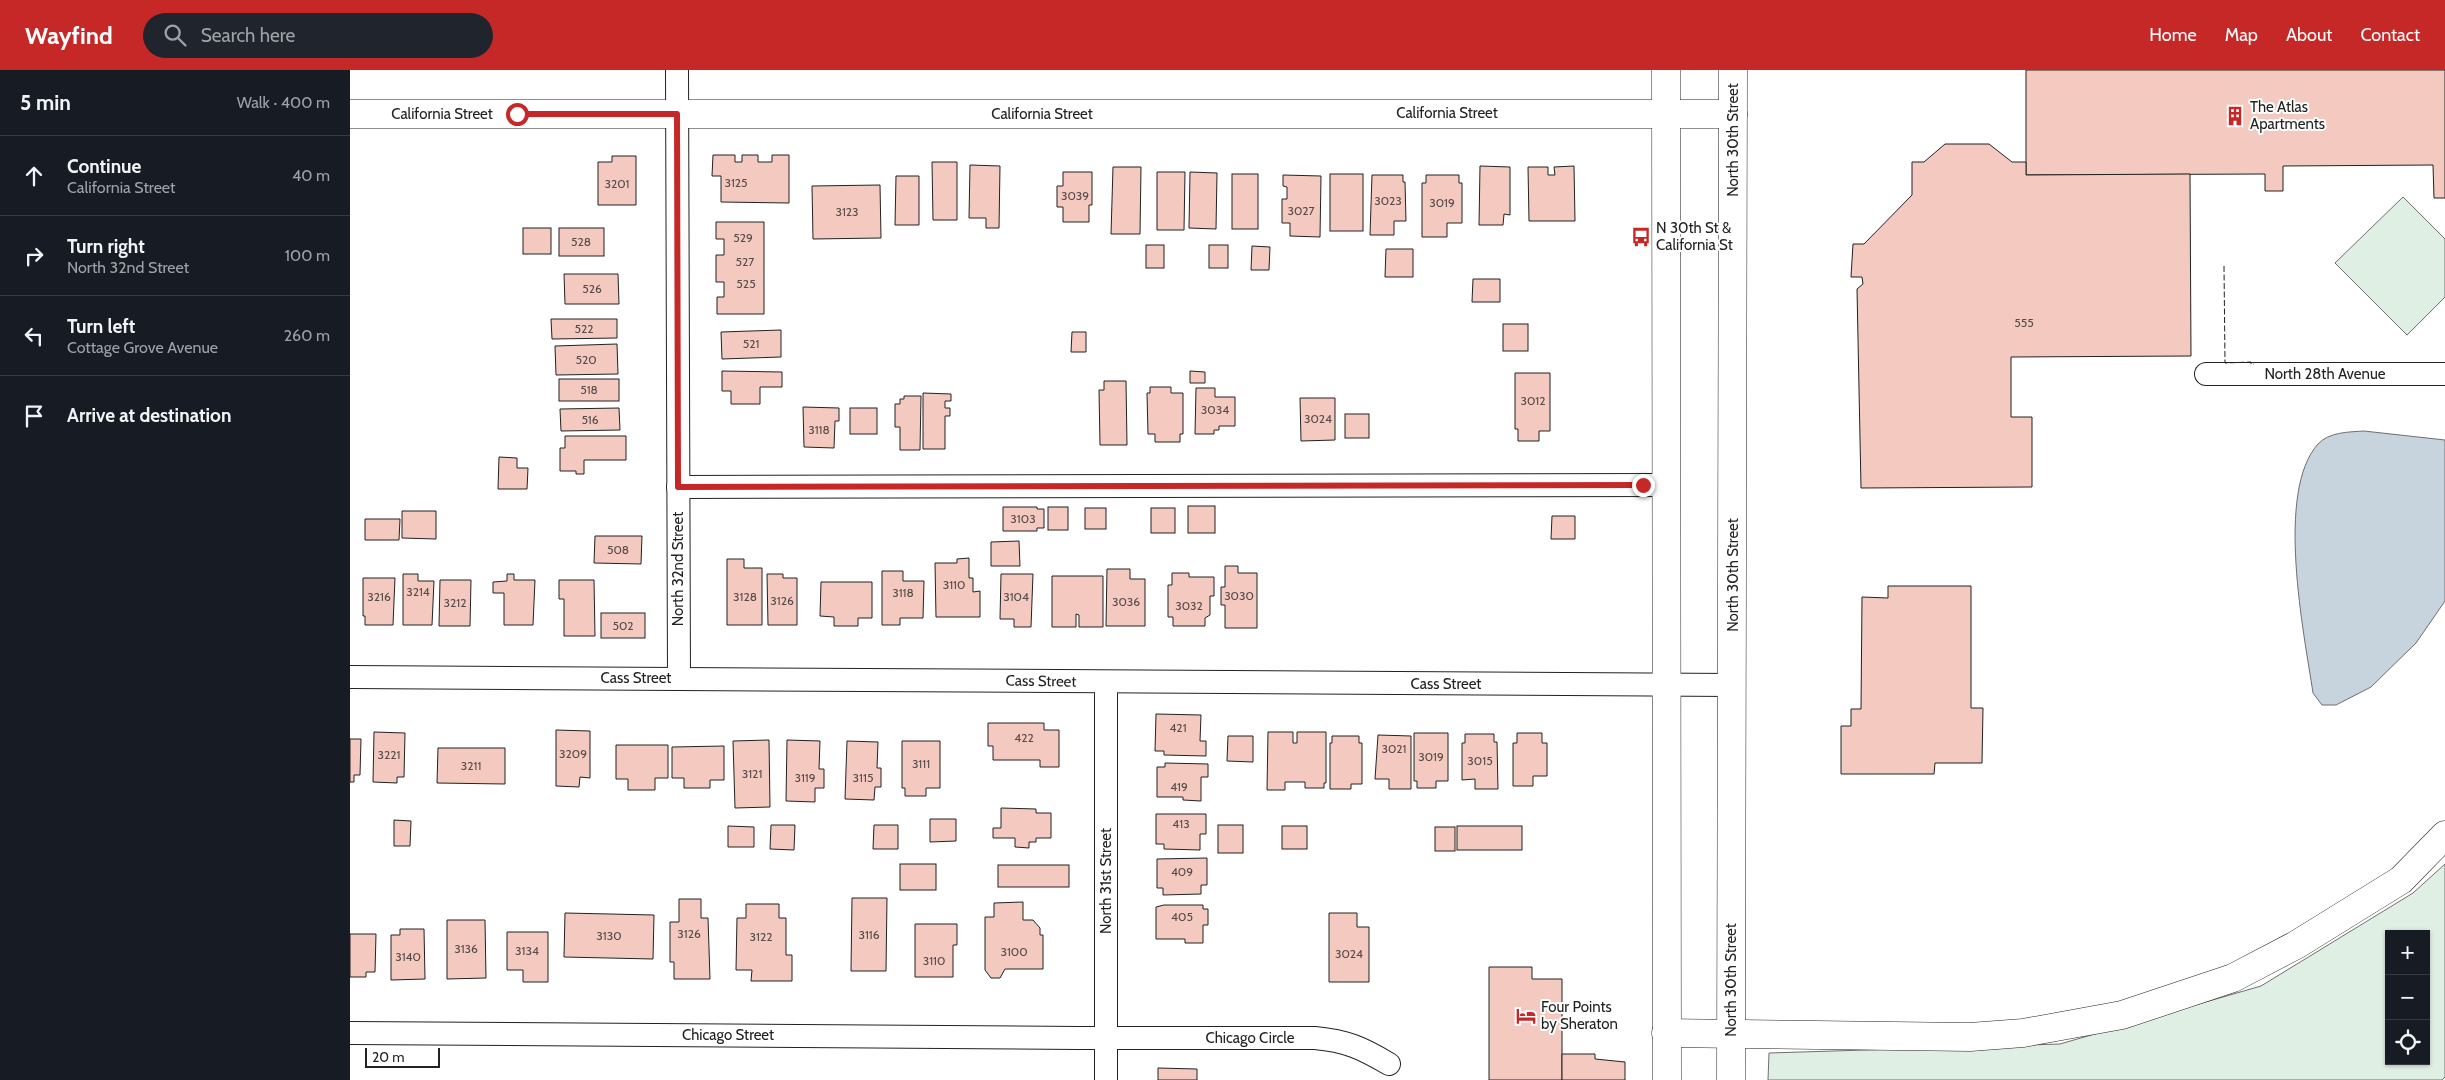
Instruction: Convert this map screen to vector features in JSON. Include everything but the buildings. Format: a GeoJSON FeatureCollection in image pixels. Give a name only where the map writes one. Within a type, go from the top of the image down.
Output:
{"type":"FeatureCollection","features":[{"type":"Feature","properties":{"kind":"main road"},"geometry":{"type":"LineString","coordinates":[[1666,70],[1667,1080]]}},
{"type":"Feature","properties":{"kind":"main road","name":"North 30th Street"},"geometry":{"type":"LineString","coordinates":[[1731,1080],[1733,70]]}},
{"type":"Feature","properties":{"kind":"main road","name":"California Street"},"geometry":{"type":"LineString","coordinates":[[350,114],[1733,114]]}},
{"type":"Feature","properties":{"kind":"main road"},"geometry":{"type":"LineString","coordinates":[[1666,1033],[1970,1037],[2023,1033],[2122,1015],[2233,978],[2296,945],[2401,880],[2445,835]]}},
{"type":"Feature","properties":{"kind":"street","name":"North 32nd Street"},"geometry":{"type":"LineString","coordinates":[[677,70],[679,678]]}},
{"type":"Feature","properties":{"kind":"street","name":"North 28th Avenue"},"geometry":{"type":"LineString","coordinates":[[2206,374],[2445,374]]}},
{"type":"Feature","properties":{"kind":"street"},"geometry":{"type":"LineString","coordinates":[[678,487],[1666,485]]}},
{"type":"Feature","properties":{"kind":"street","name":"Cass Street"},"geometry":{"type":"LineString","coordinates":[[350,677],[1733,685]]}},
{"type":"Feature","properties":{"kind":"street","name":"North 31st Street"},"geometry":{"type":"LineString","coordinates":[[1106,682],[1106,1080]]}},
{"type":"Feature","properties":{"kind":"street","name":"Chicago Street"},"geometry":{"type":"LineString","coordinates":[[350,1032],[1106,1038]]}},
{"type":"Feature","properties":{"kind":"street","name":"Chicago Circle"},"geometry":{"type":"LineString","coordinates":[[1106,1038],[1315,1038],[1346,1042],[1361,1047],[1389,1064]]}},
{"type":"Feature","properties":{"kind":"green space"},"geometry":{"type":"Polygon","coordinates":[[[2403,197],[2445,239],[2445,297],[2407,335],[2335,263],[2403,197]]]}},
{"type":"Feature","properties":{"kind":"green space"},"geometry":{"type":"Polygon","coordinates":[[[2445,864],[2445,1077],[2442,1080],[1768,1080],[1769,1053],[2060,1044],[2261,986],[2413,893],[2445,864]]]}},
{"type":"Feature","properties":{"kind":"shaded area"},"geometry":{"type":"Polygon","coordinates":[[[2364,431],[2445,440],[2445,601],[2416,643],[2371,687],[2336,705],[2322,705],[2313,693],[2299,601],[2295,528],[2298,495],[2305,466],[2318,444],[2333,435],[2364,431]]]}},
{"type":"Feature","properties":{"kind":"fence"},"geometry":{"type":"LineString","coordinates":[[2224,266],[2225,363],[2251,362],[2251,364],[2254,364]]}},
{"type":"Feature","properties":{"kind":"place","name":"The Atlas Apartments"},"geometry":{"type":"Point","coordinates":[2235,116]}},
{"type":"Feature","properties":{"kind":"place","name":"N 30th St & California St"},"geometry":{"type":"Point","coordinates":[1641,237]}},
{"type":"Feature","properties":{"kind":"place","name":"Four Points by Sheraton"},"geometry":{"type":"Point","coordinates":[1526,1016]}},
{"type":"Feature","properties":{"kind":"route"},"geometry":{"type":"LineString","coordinates":[[517,114],[677,114],[678,487],[1643,485]]}}]}
